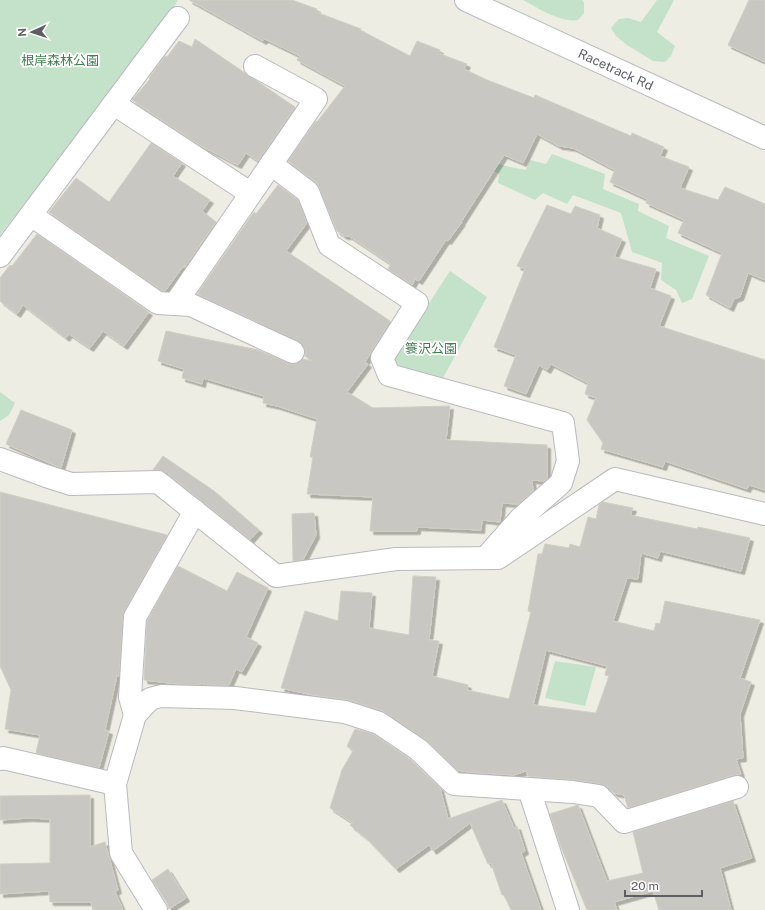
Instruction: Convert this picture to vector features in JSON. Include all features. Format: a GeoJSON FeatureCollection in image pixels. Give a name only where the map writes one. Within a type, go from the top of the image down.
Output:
{"type":"FeatureCollection","features":[{"type":"Feature","properties":{"kind":"street","name":"Racetrack Rd"},"geometry":{"type":"LineString","coordinates":[[466,0],[765,138]]}},
{"type":"Feature","properties":{"kind":"street"},"geometry":{"type":"LineString","coordinates":[[0,256],[178,18]]}},
{"type":"Feature","properties":{"kind":"street"},"geometry":{"type":"LineString","coordinates":[[175,304],[316,99],[255,66]]}},
{"type":"Feature","properties":{"kind":"street"},"geometry":{"type":"LineString","coordinates":[[114,104],[250,193]]}},
{"type":"Feature","properties":{"kind":"street"},"geometry":{"type":"LineString","coordinates":[[271,164],[308,192],[329,245],[416,302],[382,358],[389,375],[564,423],[568,461],[562,483],[520,519],[486,558]]}},
{"type":"Feature","properties":{"kind":"street"},"geometry":{"type":"LineString","coordinates":[[31,215],[158,303],[191,305],[293,352]]}},
{"type":"Feature","properties":{"kind":"street"},"geometry":{"type":"LineString","coordinates":[[0,459],[71,484],[158,482],[276,576],[396,559],[498,558],[615,479],[765,514]]}},
{"type":"Feature","properties":{"kind":"street"},"geometry":{"type":"LineString","coordinates":[[135,715],[130,697],[135,617],[195,511]]}},
{"type":"Feature","properties":{"kind":"street"},"geometry":{"type":"LineString","coordinates":[[156,910],[121,853],[115,784],[135,715],[150,699],[161,696],[235,698],[345,712],[378,723],[390,730],[419,750],[454,784],[573,792],[599,796],[624,822],[737,787]]}},
{"type":"Feature","properties":{"kind":"street"},"geometry":{"type":"LineString","coordinates":[[0,759],[3,758],[115,784]]}},
{"type":"Feature","properties":{"kind":"street"},"geometry":{"type":"LineString","coordinates":[[530,789],[568,910]]}},
{"type":"Feature","properties":{"kind":"green space","name":"根岸森林公園"},"geometry":{"type":"Polygon","coordinates":[[[0,0],[178,0],[165,23],[0,235],[0,0]]]}},
{"type":"Feature","properties":{"kind":"green space"},"geometry":{"type":"Polygon","coordinates":[[[523,0],[582,0],[584,3],[584,13],[578,20],[564,19],[550,14],[523,0]]]}},
{"type":"Feature","properties":{"kind":"green space"},"geometry":{"type":"Polygon","coordinates":[[[657,0],[674,0],[657,32],[675,46],[671,56],[665,62],[653,61],[627,45],[616,36],[611,28],[619,19],[628,18],[641,22],[657,0]]]}},
{"type":"Feature","properties":{"kind":"green space"},"geometry":{"type":"Polygon","coordinates":[[[464,142],[501,165],[526,170],[530,160],[546,164],[552,154],[605,174],[603,189],[639,204],[638,211],[669,226],[666,238],[709,256],[692,299],[682,303],[676,290],[661,280],[662,263],[632,252],[621,213],[573,195],[567,204],[543,193],[535,200],[498,183],[499,174],[460,149],[464,142]]]}},
{"type":"Feature","properties":{"kind":"green space","name":"簑沢公園"},"geometry":{"type":"Polygon","coordinates":[[[450,271],[487,297],[443,378],[396,369],[394,357],[450,271]]]}},
{"type":"Feature","properties":{"kind":"green space"},"geometry":{"type":"Polygon","coordinates":[[[0,392],[15,403],[9,415],[0,421],[0,392]]]}},
{"type":"Feature","properties":{"kind":"green space"},"geometry":{"type":"Polygon","coordinates":[[[555,661],[596,667],[585,706],[545,698],[555,661]]]}},
{"type":"Feature","properties":{"kind":"building"},"geometry":{"type":"Polygon","coordinates":[[[189,0],[292,0],[317,9],[316,12],[361,29],[360,30],[410,56],[417,41],[440,50],[438,53],[467,64],[464,69],[487,80],[534,98],[535,95],[631,136],[632,133],[664,147],[660,156],[689,167],[680,188],[718,200],[725,187],[765,204],[765,280],[748,273],[740,297],[734,299],[730,308],[706,295],[722,253],[678,233],[684,220],[646,203],[647,199],[610,182],[615,170],[573,148],[559,146],[537,134],[523,163],[504,155],[462,222],[448,241],[446,240],[419,281],[415,279],[412,285],[388,269],[391,264],[349,236],[344,236],[337,231],[316,182],[288,161],[316,121],[317,122],[345,86],[297,60],[300,56],[265,39],[263,41],[189,0]]]}},
{"type":"Feature","properties":{"kind":"building"},"geometry":{"type":"Polygon","coordinates":[[[749,0],[765,0],[765,62],[728,45],[749,0]]]}},
{"type":"Feature","properties":{"kind":"building"},"geometry":{"type":"Polygon","coordinates":[[[195,39],[295,107],[258,161],[246,153],[238,165],[201,146],[132,100],[150,79],[149,78],[165,56],[167,57],[179,41],[192,47],[195,39]]]}},
{"type":"Feature","properties":{"kind":"building"},"geometry":{"type":"Polygon","coordinates":[[[151,143],[182,163],[173,176],[210,200],[202,211],[216,222],[184,268],[185,264],[165,291],[162,291],[49,212],[76,178],[109,202],[151,143]]]}},
{"type":"Feature","properties":{"kind":"building"},"geometry":{"type":"Polygon","coordinates":[[[278,185],[298,200],[307,223],[286,251],[390,321],[365,362],[368,364],[347,392],[373,408],[450,406],[446,440],[547,445],[547,479],[544,481],[532,480],[533,491],[518,504],[502,503],[500,522],[482,520],[481,530],[417,527],[417,531],[370,531],[373,497],[307,494],[313,457],[310,457],[317,419],[263,403],[264,396],[203,378],[202,384],[182,378],[184,369],[158,361],[166,331],[258,350],[288,363],[295,364],[303,359],[312,361],[305,356],[303,345],[298,341],[197,294],[254,212],[256,214],[278,185]]]}},
{"type":"Feature","properties":{"kind":"building"},"geometry":{"type":"Polygon","coordinates":[[[547,205],[571,214],[575,206],[600,215],[597,228],[622,239],[614,257],[656,269],[650,288],[671,296],[659,326],[765,360],[765,490],[749,485],[747,489],[665,461],[663,467],[601,449],[603,443],[587,420],[596,398],[585,394],[588,383],[551,364],[547,370],[539,365],[526,394],[504,386],[516,355],[494,347],[525,269],[517,266],[547,205]]]}},
{"type":"Feature","properties":{"kind":"building"},"geometry":{"type":"Polygon","coordinates":[[[37,234],[149,312],[124,346],[103,331],[90,348],[69,334],[66,338],[23,305],[17,314],[0,301],[0,278],[10,265],[12,266],[37,234]]]}},
{"type":"Feature","properties":{"kind":"building"},"geometry":{"type":"Polygon","coordinates":[[[21,410],[72,430],[61,468],[6,444],[21,410]]]}},
{"type":"Feature","properties":{"kind":"building"},"geometry":{"type":"Polygon","coordinates":[[[163,456],[214,491],[259,530],[250,540],[166,472],[153,470],[163,456]]]}},
{"type":"Feature","properties":{"kind":"building"},"geometry":{"type":"Polygon","coordinates":[[[0,492],[167,535],[124,611],[119,676],[117,675],[105,730],[109,731],[99,768],[36,753],[40,735],[5,729],[11,690],[0,666],[0,492]]]}},
{"type":"Feature","properties":{"kind":"building"},"geometry":{"type":"Polygon","coordinates":[[[603,502],[633,508],[630,515],[750,538],[741,571],[660,551],[658,558],[641,553],[638,579],[627,578],[613,621],[654,631],[656,623],[660,624],[665,601],[760,620],[740,678],[751,682],[740,714],[743,758],[736,759],[741,774],[730,776],[628,808],[624,795],[614,793],[608,787],[601,784],[528,776],[526,771],[514,775],[457,770],[426,740],[383,711],[349,700],[313,695],[281,688],[305,611],[338,621],[341,591],[372,593],[369,628],[409,635],[413,576],[436,577],[429,640],[439,641],[432,676],[468,685],[467,690],[509,699],[531,612],[528,611],[538,554],[542,554],[545,544],[569,548],[570,544],[580,547],[588,517],[596,519],[599,505],[603,502]],[[546,650],[533,705],[596,713],[609,676],[605,675],[607,666],[546,650]]]}},
{"type":"Feature","properties":{"kind":"building"},"geometry":{"type":"Polygon","coordinates":[[[314,513],[316,535],[303,560],[293,561],[292,514],[314,513]]]}},
{"type":"Feature","properties":{"kind":"building"},"geometry":{"type":"Polygon","coordinates":[[[178,566],[227,591],[237,572],[268,588],[246,637],[258,643],[242,672],[236,669],[229,685],[204,685],[201,683],[200,685],[178,684],[144,680],[147,621],[178,566]]]}},
{"type":"Feature","properties":{"kind":"building"},"geometry":{"type":"Polygon","coordinates":[[[355,729],[373,734],[411,760],[440,788],[448,819],[502,800],[514,828],[517,826],[525,851],[521,853],[541,910],[511,910],[504,895],[502,895],[491,863],[488,864],[470,823],[433,851],[429,845],[396,869],[366,838],[350,825],[353,823],[330,808],[342,770],[353,751],[347,746],[355,729]]]}},
{"type":"Feature","properties":{"kind":"building"},"geometry":{"type":"Polygon","coordinates":[[[90,795],[90,847],[105,842],[118,890],[115,892],[123,910],[93,910],[91,902],[50,902],[49,891],[0,894],[0,864],[50,863],[50,819],[29,818],[0,820],[0,796],[90,795]]]}},
{"type":"Feature","properties":{"kind":"building"},"geometry":{"type":"Polygon","coordinates":[[[733,801],[752,858],[720,868],[731,910],[659,910],[653,891],[614,902],[617,910],[587,910],[561,847],[550,814],[578,805],[607,881],[643,873],[633,832],[733,801]]]}},
{"type":"Feature","properties":{"kind":"building"},"geometry":{"type":"Polygon","coordinates":[[[168,869],[186,898],[169,909],[167,903],[152,880],[168,869]]]}}]}
